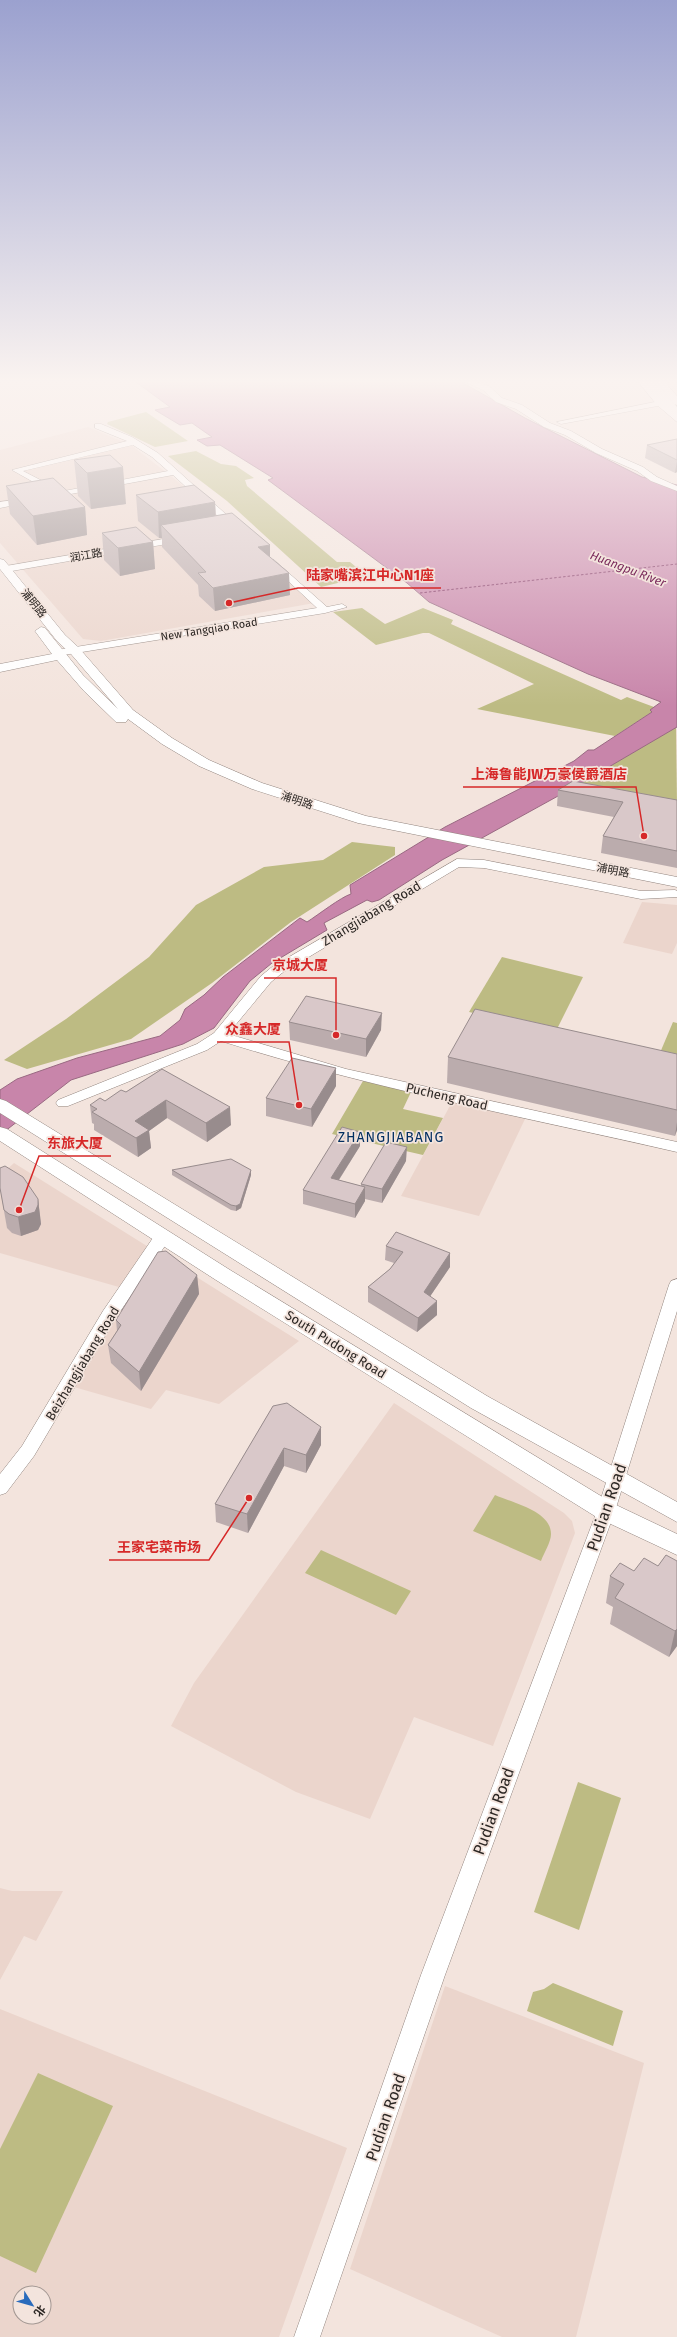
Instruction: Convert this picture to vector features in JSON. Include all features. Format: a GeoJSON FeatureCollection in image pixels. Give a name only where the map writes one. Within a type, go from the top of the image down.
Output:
{"type":"FeatureCollection","features":[{"type":"Feature","properties":{"kind":"main road","name":"浦明路"},"geometry":{"type":"LineString","coordinates":[[3,566],[61,638],[75,651],[128,713],[167,742],[204,763],[250,783],[387,831]]}},
{"type":"Feature","properties":{"kind":"main road","name":"浦明路"},"geometry":{"type":"LineString","coordinates":[[0,582],[58,654],[104,704],[144,738],[184,764],[228,785],[289,808],[387,831],[501,853],[676,890]]}},
{"type":"Feature","properties":{"kind":"main road","name":"New Tangqiao Road"},"geometry":{"type":"LineString","coordinates":[[1,667],[58,654]]}},
{"type":"Feature","properties":{"kind":"main road","name":"South Pudong Road"},"geometry":{"type":"LineString","coordinates":[[0,1105],[479,1402],[616,1481],[677,1513]]}},
{"type":"Feature","properties":{"kind":"main road","name":"South Pudong Road"},"geometry":{"type":"LineString","coordinates":[[7,1138],[606,1511],[677,1545]]}},
{"type":"Feature","properties":{"kind":"street"},"geometry":{"type":"LineString","coordinates":[[48,488],[59,494]]}},
{"type":"Feature","properties":{"kind":"street"},"geometry":{"type":"LineString","coordinates":[[0,505],[91,488]]}},
{"type":"Feature","properties":{"kind":"street"},"geometry":{"type":"LineString","coordinates":[[193,488],[240,531],[222,532]]}},
{"type":"Feature","properties":{"kind":"street","name":"润江路"},"geometry":{"type":"LineString","coordinates":[[3,566],[191,537]]}},
{"type":"Feature","properties":{"kind":"street"},"geometry":{"type":"LineString","coordinates":[[266,555],[325,610]]}},
{"type":"Feature","properties":{"kind":"street","name":"New Tangqiao Road"},"geometry":{"type":"LineString","coordinates":[[58,654],[342,607]]}},
{"type":"Feature","properties":{"kind":"street","name":"Zhangjiabang Road"},"geometry":{"type":"LineString","coordinates":[[63,1103],[101,1086],[180,1057],[219,1036],[266,979],[277,970],[457,863],[484,864],[641,895],[676,890]]}},
{"type":"Feature","properties":{"kind":"street","name":"Pucheng Road"},"geometry":{"type":"LineString","coordinates":[[219,1036],[292,1060],[677,1147]]}},
{"type":"Feature","properties":{"kind":"street","name":"Beizhangjiabang Road"},"geometry":{"type":"LineString","coordinates":[[0,1488],[28,1451],[109,1316],[163,1236]]}},
{"type":"Feature","properties":{"kind":"street","name":"Pudian Road"},"geometry":{"type":"LineString","coordinates":[[307,2337],[433,1975],[606,1511],[677,1285]]}},
{"type":"Feature","properties":{"kind":"shaded area"},"geometry":{"type":"Polygon","coordinates":[[[0,488],[186,488],[320,602],[101,641],[83,639],[0,543],[0,488]]]}},
{"type":"Feature","properties":{"kind":"shaded area"},"geometry":{"type":"Polygon","coordinates":[[[210,488],[249,488],[337,562],[350,562],[367,576],[321,587],[227,501],[210,488]]]}},
{"type":"Feature","properties":{"kind":"shaded area"},"geometry":{"type":"Polygon","coordinates":[[[362,608],[385,624],[423,608],[453,620],[451,624],[621,700],[627,697],[654,707],[652,712],[615,736],[477,709],[534,684],[429,633],[423,633],[376,645],[333,612],[362,608]]]}},
{"type":"Feature","properties":{"kind":"shaded area"},"geometry":{"type":"Polygon","coordinates":[[[676,727],[677,804],[578,785],[676,727]]]}},
{"type":"Feature","properties":{"kind":"shaded area"},"geometry":{"type":"Polygon","coordinates":[[[352,842],[395,847],[395,855],[291,922],[212,983],[131,1039],[27,1069],[4,1060],[66,1019],[149,957],[196,905],[264,867],[323,860],[352,842]]]}},
{"type":"Feature","properties":{"kind":"shaded area"},"geometry":{"type":"Polygon","coordinates":[[[642,902],[677,905],[677,943],[672,954],[623,943],[642,902]]]}},
{"type":"Feature","properties":{"kind":"shaded area"},"geometry":{"type":"Polygon","coordinates":[[[502,957],[583,977],[556,1031],[469,1012],[502,957]]]}},
{"type":"Feature","properties":{"kind":"shaded area"},"geometry":{"type":"Polygon","coordinates":[[[673,1022],[677,1023],[677,1072],[654,1067],[673,1022]]]}},
{"type":"Feature","properties":{"kind":"shaded area"},"geometry":{"type":"Polygon","coordinates":[[[363,1081],[411,1092],[403,1109],[443,1118],[423,1155],[332,1134],[363,1081]]]}},
{"type":"Feature","properties":{"kind":"shaded area"},"geometry":{"type":"Polygon","coordinates":[[[452,1102],[525,1119],[479,1216],[401,1196],[452,1102]]]}},
{"type":"Feature","properties":{"kind":"shaded area"},"geometry":{"type":"Polygon","coordinates":[[[14,1163],[299,1341],[219,1404],[166,1390],[151,1409],[74,1387],[133,1291],[0,1253],[0,1176],[14,1163]]]}},
{"type":"Feature","properties":{"kind":"shaded area"},"geometry":{"type":"Polygon","coordinates":[[[394,1403],[564,1513],[572,1521],[575,1533],[493,1746],[414,1717],[370,1819],[296,1792],[171,1726],[194,1683],[394,1403]]]}},
{"type":"Feature","properties":{"kind":"shaded area"},"geometry":{"type":"Polygon","coordinates":[[[495,1495],[530,1509],[545,1519],[549,1526],[551,1537],[541,1561],[473,1531],[495,1495]]]}},
{"type":"Feature","properties":{"kind":"shaded area"},"geometry":{"type":"Polygon","coordinates":[[[321,1550],[411,1591],[396,1615],[305,1573],[321,1550]]]}},
{"type":"Feature","properties":{"kind":"shaded area"},"geometry":{"type":"Polygon","coordinates":[[[578,1782],[621,1798],[579,1930],[534,1912],[578,1782]]]}},
{"type":"Feature","properties":{"kind":"shaded area"},"geometry":{"type":"Polygon","coordinates":[[[0,1888],[12,1891],[63,1891],[36,1941],[24,1936],[0,1980],[0,1888]]]}},
{"type":"Feature","properties":{"kind":"shaded area"},"geometry":{"type":"Polygon","coordinates":[[[553,1983],[623,2011],[613,2046],[527,2011],[533,1992],[544,1989],[553,1983]]]}},
{"type":"Feature","properties":{"kind":"shaded area"},"geometry":{"type":"Polygon","coordinates":[[[445,1986],[644,2063],[576,2337],[502,2337],[350,2269],[445,1986]]]}},
{"type":"Feature","properties":{"kind":"shaded area"},"geometry":{"type":"Polygon","coordinates":[[[0,2009],[347,2148],[279,2337],[0,2337],[0,2009]]]}},
{"type":"Feature","properties":{"kind":"shaded area"},"geometry":{"type":"Polygon","coordinates":[[[38,2073],[113,2106],[36,2273],[0,2256],[0,2149],[38,2073]]]}},
{"type":"Feature","properties":{"kind":"water","name":"Huangpu River"},"geometry":{"type":"Polygon","coordinates":[[[279,488],[677,488],[677,727],[578,785],[442,860],[379,900],[372,902],[367,900],[324,923],[327,930],[272,963],[250,981],[214,1028],[183,1044],[71,1080],[0,1135],[0,1090],[17,1079],[77,1058],[160,1036],[180,1020],[185,1009],[204,995],[223,977],[300,918],[307,922],[336,902],[351,894],[350,885],[445,827],[574,761],[588,750],[594,750],[652,712],[650,710],[661,702],[588,674],[429,602],[407,583],[279,488]]]}},
{"type":"Feature","properties":{"kind":"building"},"geometry":{"type":"Polygon","coordinates":[[[8,488],[64,488],[85,507],[33,516],[8,488]]]}},
{"type":"Feature","properties":{"kind":"building"},"geometry":{"type":"Polygon","coordinates":[[[176,488],[198,488],[215,502],[158,512],[136,495],[176,488]]]}},
{"type":"Feature","properties":{"kind":"building"},"geometry":{"type":"Polygon","coordinates":[[[232,513],[270,545],[258,547],[289,573],[213,588],[198,573],[206,572],[161,525],[232,513]]]}},
{"type":"Feature","properties":{"kind":"building"},"geometry":{"type":"Polygon","coordinates":[[[136,527],[153,542],[118,548],[102,533],[136,527]]]}},
{"type":"Feature","properties":{"kind":"building"},"geometry":{"type":"Polygon","coordinates":[[[573,781],[677,800],[677,851],[603,836],[623,802],[558,790],[573,781]]]}},
{"type":"Feature","properties":{"kind":"building"},"geometry":{"type":"Polygon","coordinates":[[[306,996],[382,1013],[366,1039],[289,1022],[306,996]]]}},
{"type":"Feature","properties":{"kind":"building"},"geometry":{"type":"Polygon","coordinates":[[[475,1009],[677,1054],[677,1110],[448,1057],[475,1009]]]}},
{"type":"Feature","properties":{"kind":"building"},"geometry":{"type":"Polygon","coordinates":[[[292,1058],[336,1068],[311,1109],[266,1098],[292,1058]]]}},
{"type":"Feature","properties":{"kind":"building"},"geometry":{"type":"Polygon","coordinates":[[[162,1069],[230,1107],[206,1123],[166,1100],[135,1121],[149,1130],[136,1138],[92,1112],[97,1109],[90,1105],[100,1098],[105,1101],[121,1090],[126,1092],[162,1069]]]}},
{"type":"Feature","properties":{"kind":"building"},"geometry":{"type":"Polygon","coordinates":[[[342,1127],[360,1132],[331,1178],[365,1187],[355,1204],[303,1190],[342,1127]]]}},
{"type":"Feature","properties":{"kind":"building"},"geometry":{"type":"Polygon","coordinates":[[[386,1142],[407,1147],[382,1189],[361,1184],[386,1142]]]}},
{"type":"Feature","properties":{"kind":"building"},"geometry":{"type":"Polygon","coordinates":[[[231,1159],[251,1170],[240,1204],[236,1206],[231,1205],[172,1170],[231,1159]]]}},
{"type":"Feature","properties":{"kind":"building"},"geometry":{"type":"Polygon","coordinates":[[[5,1166],[23,1177],[38,1199],[38,1205],[35,1212],[18,1217],[9,1214],[4,1210],[0,1188],[0,1168],[5,1166]]]}},
{"type":"Feature","properties":{"kind":"building"},"geometry":{"type":"Polygon","coordinates":[[[396,1232],[450,1253],[424,1292],[437,1301],[418,1318],[368,1287],[390,1269],[403,1252],[386,1246],[396,1232]]]}},
{"type":"Feature","properties":{"kind":"building"},"geometry":{"type":"Polygon","coordinates":[[[166,1251],[197,1275],[139,1372],[108,1345],[121,1325],[116,1320],[158,1252],[166,1251]]]}},
{"type":"Feature","properties":{"kind":"building"},"geometry":{"type":"Polygon","coordinates":[[[287,1403],[321,1427],[306,1455],[284,1448],[247,1514],[215,1504],[273,1406],[287,1403]]]}},
{"type":"Feature","properties":{"kind":"building"},"geometry":{"type":"Polygon","coordinates":[[[666,1555],[677,1561],[677,1629],[675,1631],[615,1598],[624,1584],[610,1576],[620,1563],[634,1571],[644,1558],[658,1566],[666,1555]]]}},
{"type":"Feature","properties":{"kind":"ferry route"},"geometry":{"type":"LineString","coordinates":[[420,593],[677,564]]}},
{"type":"Feature","properties":{"kind":"place","name":"陆家嘴滨江中心N1座"},"geometry":{"type":"Point","coordinates":[229,603]}},
{"type":"Feature","properties":{"kind":"place","name":"上海鲁能JW万豪侯爵酒店"},"geometry":{"type":"Point","coordinates":[644,836]}},
{"type":"Feature","properties":{"kind":"place","name":"京城大厦"},"geometry":{"type":"Point","coordinates":[336,1035]}},
{"type":"Feature","properties":{"kind":"place","name":"众鑫大厦"},"geometry":{"type":"Point","coordinates":[299,1105]}},
{"type":"Feature","properties":{"kind":"place","name":"东旅大厦"},"geometry":{"type":"Point","coordinates":[19,1210]}},
{"type":"Feature","properties":{"kind":"place","name":"王家宅菜市场"},"geometry":{"type":"Point","coordinates":[249,1498]}},
{"type":"Feature","properties":{"kind":"district","name":"ZHANGJIABANG"},"geometry":{"type":"Point","coordinates":[391,1137]}}]}
